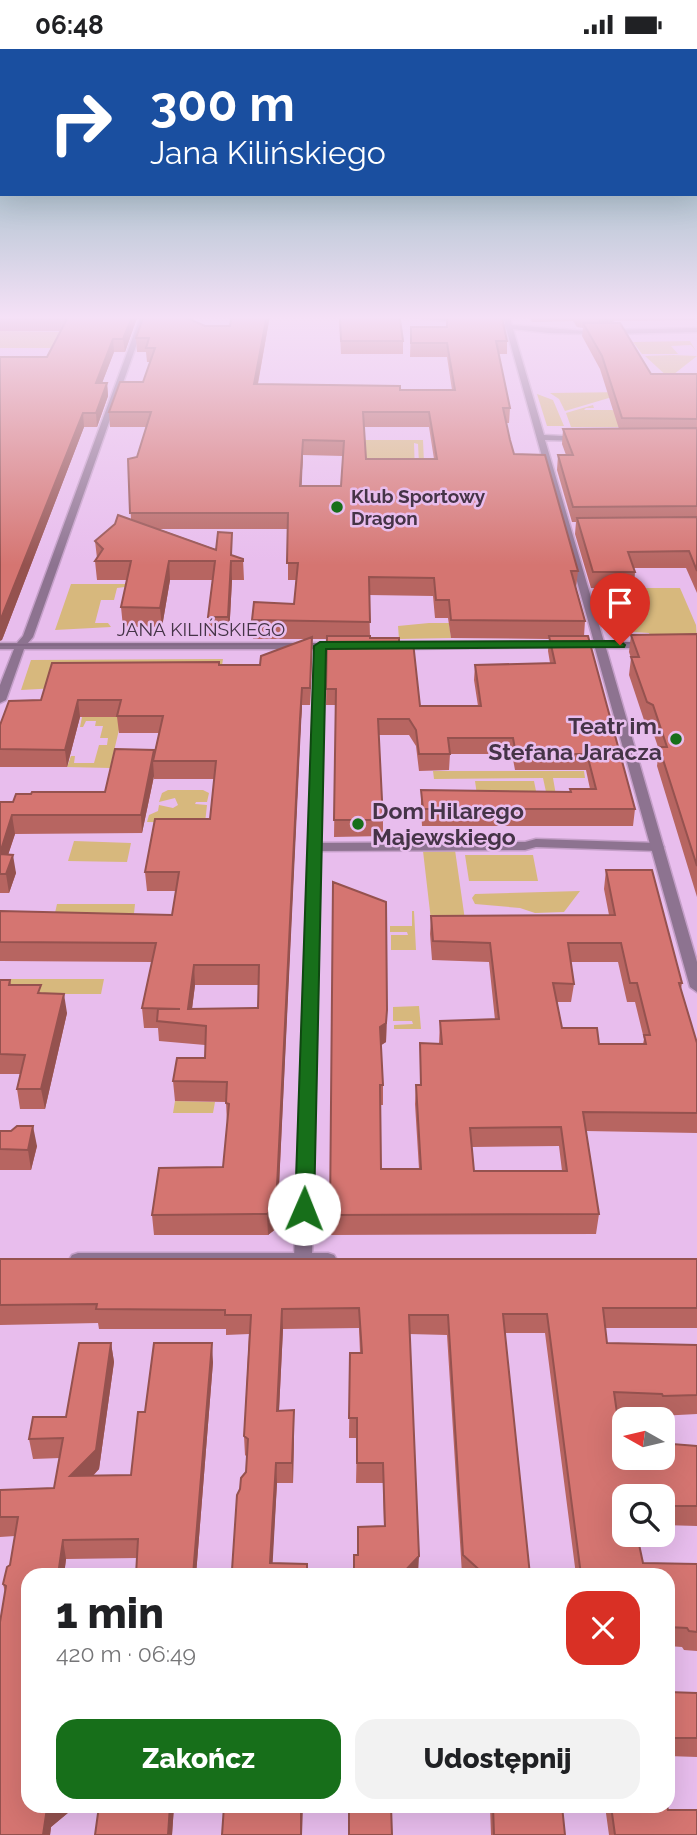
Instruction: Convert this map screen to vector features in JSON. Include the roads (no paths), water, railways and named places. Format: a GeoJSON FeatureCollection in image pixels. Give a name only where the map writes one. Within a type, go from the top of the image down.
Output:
{"type":"FeatureCollection","features":[{"type":"Feature","properties":{"kind":"street"},"geometry":{"type":"LineString","coordinates":[[0,700],[20,646],[28,636],[114,398]]}},
{"type":"Feature","properties":{"kind":"street"},"geometry":{"type":"LineString","coordinates":[[530,398],[697,987]]}},
{"type":"Feature","properties":{"kind":"street"},"geometry":{"type":"LineString","coordinates":[[541,437],[589,439]]}},
{"type":"Feature","properties":{"kind":"street"},"geometry":{"type":"LineString","coordinates":[[568,528],[581,528]]}},
{"type":"Feature","properties":{"kind":"street"},"geometry":{"type":"LineString","coordinates":[[385,646],[658,645]]}},
{"type":"Feature","properties":{"kind":"street","name":"JANA KILIŃSKIEGO"},"geometry":{"type":"LineString","coordinates":[[0,646],[356,646]]}},
{"type":"Feature","properties":{"kind":"street"},"geometry":{"type":"LineString","coordinates":[[303,1259],[320,646]]}},
{"type":"Feature","properties":{"kind":"street"},"geometry":{"type":"LineString","coordinates":[[315,847],[525,846],[536,843],[658,847]]}},
{"type":"Feature","properties":{"kind":"street"},"geometry":{"type":"LineString","coordinates":[[66,1260],[351,1260]]}},
{"type":"Feature","properties":{"kind":"tram line"},"geometry":{"type":"LineString","coordinates":[[393,644],[648,643]]}},
{"type":"Feature","properties":{"kind":"tram line"},"geometry":{"type":"LineString","coordinates":[[0,645],[347,644]]}},
{"type":"Feature","properties":{"kind":"place","name":"Klub Sportowy Dragon"},"geometry":{"type":"Point","coordinates":[337,507]}},
{"type":"Feature","properties":{"kind":"place","name":"Teatr im. Stefana Jaracza"},"geometry":{"type":"Point","coordinates":[676,739]}},
{"type":"Feature","properties":{"kind":"place","name":"Dom Hilarego Majewskiego"},"geometry":{"type":"Point","coordinates":[358,824]}}]}
